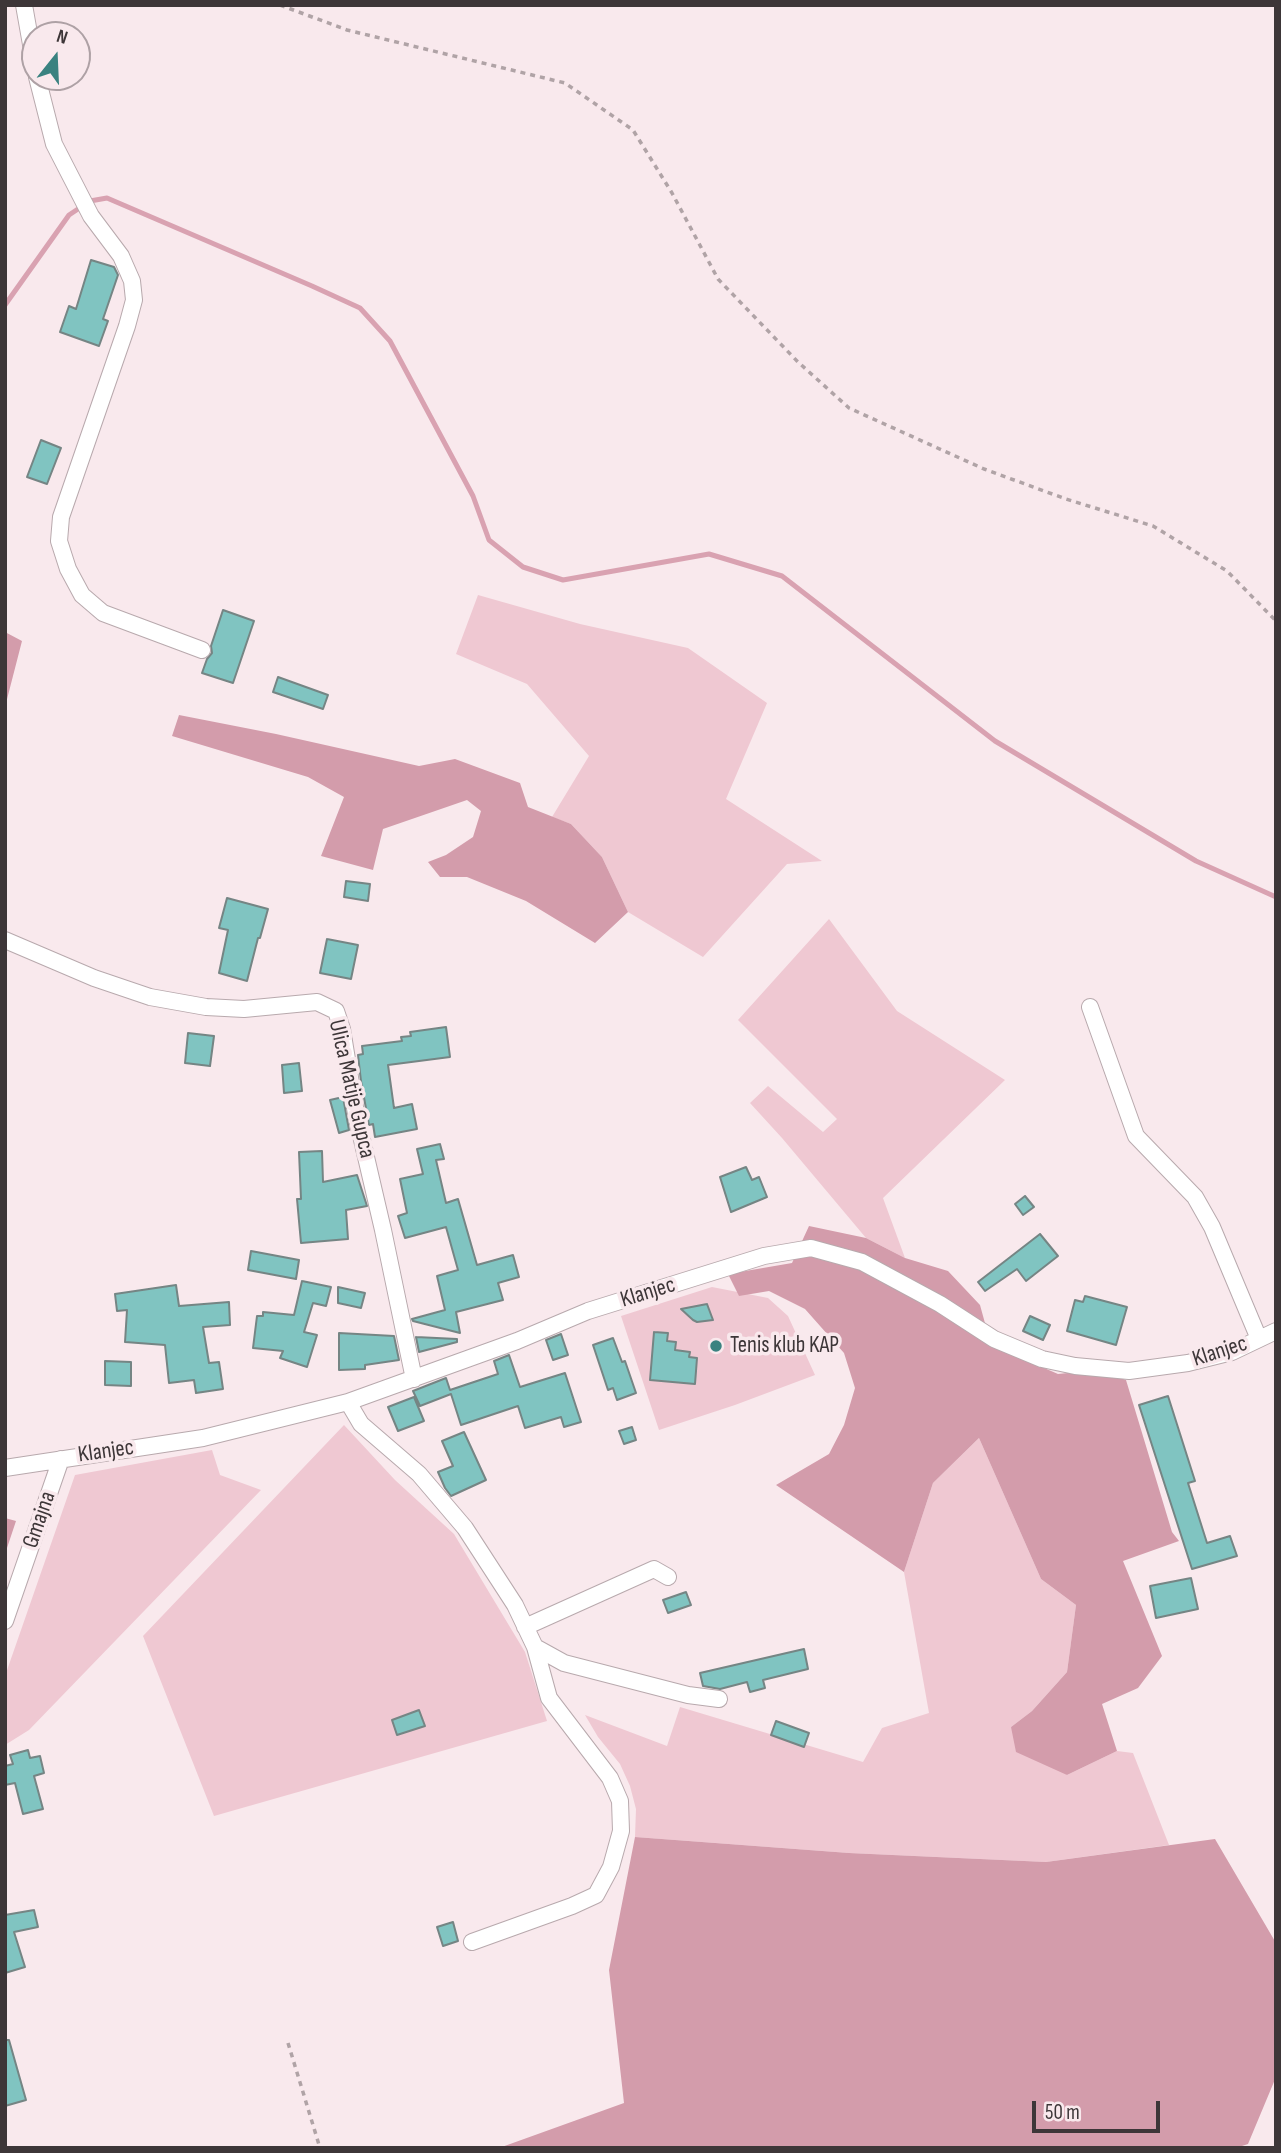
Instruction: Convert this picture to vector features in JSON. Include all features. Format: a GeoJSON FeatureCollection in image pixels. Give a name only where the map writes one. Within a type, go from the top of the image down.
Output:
{"type":"FeatureCollection","features":[{"type":"Feature","properties":{"kind":"street"},"geometry":{"type":"LineString","coordinates":[[41,91],[54,144],[91,216],[121,256],[132,281],[134,300],[61,517],[59,541],[68,569],[82,595],[103,613],[202,650]]}},
{"type":"Feature","properties":{"kind":"street","name":"Ulica Matije Gupca"},"geometry":{"type":"LineString","coordinates":[[5,940],[94,978],[150,996],[206,1007],[244,1009],[317,1002],[336,1011],[342,1029],[355,1114],[383,1230],[414,1379]]}},
{"type":"Feature","properties":{"kind":"street"},"geometry":{"type":"LineString","coordinates":[[1090,1007],[1136,1136],[1195,1198],[1212,1227],[1259,1339]]}},
{"type":"Feature","properties":{"kind":"street","name":"Klanjec"},"geometry":{"type":"LineString","coordinates":[[5,1468],[203,1438],[348,1402],[588,1311],[764,1256],[811,1248],[862,1262],[940,1304],[994,1339],[1042,1359],[1075,1366],[1129,1371],[1165,1366],[1232,1352],[1276,1331]]}},
{"type":"Feature","properties":{"kind":"street"},"geometry":{"type":"LineString","coordinates":[[348,1402],[361,1424],[419,1474],[465,1528],[515,1605],[535,1647],[549,1698],[610,1778],[620,1801],[621,1831],[611,1867],[596,1895],[472,1942]]}},
{"type":"Feature","properties":{"kind":"street","name":"Gmajna"},"geometry":{"type":"LineString","coordinates":[[5,1621],[61,1459]]}},
{"type":"Feature","properties":{"kind":"street"},"geometry":{"type":"LineString","coordinates":[[526,1628],[654,1569],[668,1577]]}},
{"type":"Feature","properties":{"kind":"street"},"geometry":{"type":"LineString","coordinates":[[535,1647],[564,1663],[688,1695],[719,1699]]}},
{"type":"Feature","properties":{"kind":"path"},"geometry":{"type":"LineString","coordinates":[[279,5],[347,30],[565,83],[633,130],[672,193],[718,279],[797,362],[849,408],[984,469],[1066,499],[1153,526],[1227,571],[1276,621]]}},
{"type":"Feature","properties":{"kind":"path"},"geometry":{"type":"LineString","coordinates":[[288,2043],[320,2148]]}},
{"type":"Feature","properties":{"kind":"shaded area"},"geometry":{"type":"Polygon","coordinates":[[[478,595],[580,624],[688,648],[767,703],[726,799],[822,861],[787,864],[703,957],[628,912],[602,857],[571,824],[552,817],[589,756],[527,684],[456,654],[478,595]]]}},
{"type":"Feature","properties":{"kind":"shaded area"},"geometry":{"type":"Polygon","coordinates":[[[5,632],[22,641],[5,707],[5,632]]]}},
{"type":"Feature","properties":{"kind":"shaded area"},"geometry":{"type":"Polygon","coordinates":[[[179,715],[419,766],[455,759],[520,783],[528,807],[571,824],[602,857],[628,912],[595,943],[526,901],[467,877],[440,877],[428,862],[446,855],[473,837],[481,811],[467,800],[383,829],[373,870],[321,856],[344,797],[308,777],[172,736],[179,715]]]}},
{"type":"Feature","properties":{"kind":"shaded area"},"geometry":{"type":"Polygon","coordinates":[[[829,919],[897,1011],[1005,1080],[883,1198],[905,1258],[866,1238],[750,1103],[768,1086],[823,1132],[837,1119],[738,1020],[829,919]]]}},
{"type":"Feature","properties":{"kind":"shaded area"},"geometry":{"type":"Polygon","coordinates":[[[809,1226],[866,1238],[905,1258],[948,1271],[980,1305],[991,1345],[1058,1374],[1097,1370],[1126,1380],[1172,1532],[1179,1541],[1123,1561],[1162,1656],[1138,1688],[1102,1704],[1117,1751],[1067,1775],[1016,1752],[1011,1727],[1032,1711],[1067,1672],[1076,1605],[1041,1579],[979,1438],[933,1483],[904,1572],[776,1485],[829,1454],[844,1425],[855,1388],[844,1353],[805,1309],[769,1291],[739,1296],[728,1274],[792,1263],[809,1226]]]}},
{"type":"Feature","properties":{"kind":"shaded area","name":"Tenis klub KAP"},"geometry":{"type":"Polygon","coordinates":[[[712,1287],[768,1298],[788,1316],[815,1375],[659,1430],[621,1316],[712,1287]]]}},
{"type":"Feature","properties":{"kind":"shaded area"},"geometry":{"type":"Polygon","coordinates":[[[344,1425],[395,1480],[454,1534],[525,1652],[547,1721],[214,1816],[143,1636],[344,1425]]]}},
{"type":"Feature","properties":{"kind":"shaded area"},"geometry":{"type":"Polygon","coordinates":[[[979,1438],[1041,1579],[1076,1605],[1067,1672],[1032,1711],[1011,1727],[1067,1775],[1117,1751],[1133,1753],[1169,1845],[1046,1862],[849,1853],[635,1837],[636,1809],[630,1786],[620,1764],[598,1737],[585,1715],[667,1746],[680,1707],[863,1762],[882,1728],[929,1713],[904,1572],[933,1483],[979,1438]]]}},
{"type":"Feature","properties":{"kind":"shaded area"},"geometry":{"type":"Polygon","coordinates":[[[212,1450],[220,1475],[261,1490],[29,1730],[5,1745],[5,1676],[75,1475],[212,1450]]]}},
{"type":"Feature","properties":{"kind":"shaded area"},"geometry":{"type":"Polygon","coordinates":[[[5,1518],[16,1521],[5,1554],[5,1518]]]}},
{"type":"Feature","properties":{"kind":"shaded area"},"geometry":{"type":"Polygon","coordinates":[[[635,1837],[849,1853],[1046,1862],[1215,1839],[1276,1943],[1276,2077],[1248,2144],[1236,2148],[499,2148],[624,2103],[609,1970],[635,1837]]]}},
{"type":"Feature","properties":{"kind":"building"},"geometry":{"type":"Polygon","coordinates":[[[91,260],[114,267],[118,275],[103,319],[108,321],[99,346],[60,332],[69,306],[76,309],[91,260]]]}},
{"type":"Feature","properties":{"kind":"building"},"geometry":{"type":"Polygon","coordinates":[[[41,440],[61,448],[47,484],[27,477],[41,440]]]}},
{"type":"Feature","properties":{"kind":"building"},"geometry":{"type":"Polygon","coordinates":[[[223,610],[254,621],[233,683],[202,673],[212,653],[211,646],[223,610]]]}},
{"type":"Feature","properties":{"kind":"building"},"geometry":{"type":"Polygon","coordinates":[[[278,677],[328,695],[323,709],[273,692],[278,677]]]}},
{"type":"Feature","properties":{"kind":"building"},"geometry":{"type":"Polygon","coordinates":[[[346,881],[370,884],[368,901],[344,897],[346,881]]]}},
{"type":"Feature","properties":{"kind":"building"},"geometry":{"type":"Polygon","coordinates":[[[227,898],[268,909],[247,981],[219,973],[228,930],[219,928],[227,898]]]}},
{"type":"Feature","properties":{"kind":"building"},"geometry":{"type":"Polygon","coordinates":[[[327,939],[358,945],[351,979],[320,973],[327,939]]]}},
{"type":"Feature","properties":{"kind":"building"},"geometry":{"type":"Polygon","coordinates":[[[446,1027],[450,1057],[388,1065],[394,1108],[412,1104],[417,1129],[375,1137],[373,1124],[369,1125],[361,1081],[358,1055],[363,1054],[362,1046],[402,1041],[401,1037],[411,1036],[410,1032],[446,1027]]]}},
{"type":"Feature","properties":{"kind":"building"},"geometry":{"type":"Polygon","coordinates":[[[188,1033],[214,1036],[210,1066],[185,1063],[188,1033]]]}},
{"type":"Feature","properties":{"kind":"building"},"geometry":{"type":"Polygon","coordinates":[[[299,1063],[302,1091],[284,1093],[282,1065],[299,1063]]]}},
{"type":"Feature","properties":{"kind":"building"},"geometry":{"type":"Polygon","coordinates":[[[343,1097],[349,1130],[339,1133],[330,1100],[343,1097]]]}},
{"type":"Feature","properties":{"kind":"building"},"geometry":{"type":"Polygon","coordinates":[[[440,1144],[444,1159],[436,1160],[446,1203],[458,1199],[477,1265],[513,1255],[519,1277],[498,1283],[503,1300],[456,1312],[460,1333],[412,1319],[445,1310],[437,1276],[458,1270],[446,1227],[405,1238],[398,1216],[407,1213],[400,1179],[423,1174],[417,1149],[440,1144]]]}},
{"type":"Feature","properties":{"kind":"building"},"geometry":{"type":"Polygon","coordinates":[[[322,1151],[323,1182],[357,1175],[367,1206],[346,1210],[348,1239],[301,1243],[297,1199],[301,1199],[299,1152],[322,1151]]]}},
{"type":"Feature","properties":{"kind":"building"},"geometry":{"type":"Polygon","coordinates":[[[746,1167],[752,1180],[759,1177],[767,1197],[731,1212],[720,1177],[746,1167]]]}},
{"type":"Feature","properties":{"kind":"building"},"geometry":{"type":"Polygon","coordinates":[[[1025,1196],[1034,1207],[1023,1215],[1015,1204],[1025,1196]]]}},
{"type":"Feature","properties":{"kind":"building"},"geometry":{"type":"Polygon","coordinates":[[[1040,1234],[1058,1256],[1026,1281],[1017,1269],[985,1291],[978,1282],[1040,1234]]]}},
{"type":"Feature","properties":{"kind":"building"},"geometry":{"type":"Polygon","coordinates":[[[251,1251],[299,1260],[296,1279],[248,1270],[251,1251]]]}},
{"type":"Feature","properties":{"kind":"building"},"geometry":{"type":"Polygon","coordinates":[[[302,1281],[331,1287],[326,1306],[313,1303],[304,1332],[317,1335],[307,1367],[280,1358],[283,1351],[253,1348],[257,1316],[263,1316],[263,1312],[294,1315],[302,1281]]]}},
{"type":"Feature","properties":{"kind":"building"},"geometry":{"type":"Polygon","coordinates":[[[176,1285],[179,1306],[229,1302],[230,1325],[203,1327],[209,1363],[219,1362],[223,1389],[196,1393],[194,1380],[169,1383],[165,1345],[125,1342],[127,1310],[117,1311],[115,1294],[176,1285]]]}},
{"type":"Feature","properties":{"kind":"building"},"geometry":{"type":"Polygon","coordinates":[[[338,1287],[365,1293],[361,1308],[338,1303],[338,1287]]]}},
{"type":"Feature","properties":{"kind":"building"},"geometry":{"type":"Polygon","coordinates":[[[1085,1296],[1127,1307],[1116,1345],[1067,1331],[1075,1300],[1083,1302],[1085,1296]]]}},
{"type":"Feature","properties":{"kind":"building"},"geometry":{"type":"Polygon","coordinates":[[[707,1304],[713,1320],[697,1322],[681,1309],[707,1304]]]}},
{"type":"Feature","properties":{"kind":"building"},"geometry":{"type":"Polygon","coordinates":[[[1030,1316],[1050,1325],[1043,1340],[1023,1331],[1030,1316]]]}},
{"type":"Feature","properties":{"kind":"building"},"geometry":{"type":"Polygon","coordinates":[[[654,1332],[668,1333],[667,1341],[676,1342],[675,1350],[690,1352],[689,1357],[697,1358],[695,1384],[650,1380],[654,1332]]]}},
{"type":"Feature","properties":{"kind":"building"},"geometry":{"type":"Polygon","coordinates":[[[339,1333],[394,1336],[399,1360],[365,1365],[365,1369],[339,1370],[339,1333]]]}},
{"type":"Feature","properties":{"kind":"building"},"geometry":{"type":"Polygon","coordinates":[[[561,1334],[568,1355],[553,1360],[546,1340],[561,1334]]]}},
{"type":"Feature","properties":{"kind":"building"},"geometry":{"type":"Polygon","coordinates":[[[416,1337],[457,1339],[457,1342],[419,1352],[416,1337]]]}},
{"type":"Feature","properties":{"kind":"building"},"geometry":{"type":"Polygon","coordinates":[[[613,1338],[622,1362],[625,1361],[636,1393],[617,1400],[613,1388],[608,1390],[593,1345],[613,1338]]]}},
{"type":"Feature","properties":{"kind":"building"},"geometry":{"type":"Polygon","coordinates":[[[509,1355],[520,1387],[565,1373],[581,1422],[564,1427],[561,1417],[525,1428],[518,1406],[461,1425],[451,1394],[420,1406],[413,1391],[446,1378],[450,1390],[498,1374],[494,1361],[509,1355]]]}},
{"type":"Feature","properties":{"kind":"building"},"geometry":{"type":"Polygon","coordinates":[[[105,1361],[131,1362],[131,1386],[105,1385],[105,1361]]]}},
{"type":"Feature","properties":{"kind":"building"},"geometry":{"type":"Polygon","coordinates":[[[1168,1396],[1195,1481],[1188,1483],[1207,1543],[1230,1536],[1237,1556],[1192,1569],[1139,1405],[1168,1396]]]}},
{"type":"Feature","properties":{"kind":"building"},"geometry":{"type":"Polygon","coordinates":[[[414,1397],[424,1421],[398,1431],[388,1407],[414,1397]]]}},
{"type":"Feature","properties":{"kind":"building"},"geometry":{"type":"Polygon","coordinates":[[[632,1427],[636,1440],[624,1444],[619,1431],[632,1427]]]}},
{"type":"Feature","properties":{"kind":"building"},"geometry":{"type":"Polygon","coordinates":[[[464,1432],[486,1480],[451,1496],[438,1472],[453,1466],[442,1441],[464,1432]]]}},
{"type":"Feature","properties":{"kind":"building"},"geometry":{"type":"Polygon","coordinates":[[[1191,1578],[1198,1609],[1156,1618],[1150,1586],[1191,1578]]]}},
{"type":"Feature","properties":{"kind":"building"},"geometry":{"type":"Polygon","coordinates":[[[686,1592],[691,1605],[668,1613],[663,1600],[686,1592]]]}},
{"type":"Feature","properties":{"kind":"building"},"geometry":{"type":"Polygon","coordinates":[[[804,1649],[808,1669],[763,1680],[765,1688],[750,1692],[747,1682],[720,1689],[703,1686],[700,1673],[804,1649]]]}},
{"type":"Feature","properties":{"kind":"building"},"geometry":{"type":"Polygon","coordinates":[[[419,1710],[425,1726],[397,1735],[392,1720],[419,1710]]]}},
{"type":"Feature","properties":{"kind":"building"},"geometry":{"type":"Polygon","coordinates":[[[776,1721],[809,1733],[804,1747],[771,1735],[776,1721]]]}},
{"type":"Feature","properties":{"kind":"building"},"geometry":{"type":"Polygon","coordinates":[[[28,1750],[30,1758],[40,1756],[44,1773],[34,1776],[43,1809],[23,1814],[15,1783],[5,1785],[5,1766],[13,1764],[10,1755],[28,1750]]]}},
{"type":"Feature","properties":{"kind":"building"},"geometry":{"type":"Polygon","coordinates":[[[34,1910],[38,1927],[14,1932],[25,1967],[5,1973],[5,1915],[34,1910]]]}},
{"type":"Feature","properties":{"kind":"building"},"geometry":{"type":"Polygon","coordinates":[[[453,1922],[458,1941],[443,1946],[437,1927],[453,1922]]]}},
{"type":"Feature","properties":{"kind":"building"},"geometry":{"type":"Polygon","coordinates":[[[5,2040],[9,2040],[26,2100],[5,2106],[5,2040]]]}},
{"type":"Feature","properties":{"kind":"waterway"},"geometry":{"type":"LineString","coordinates":[[5,305],[69,215],[90,201],[107,198],[360,308],[390,341],[473,496],[489,540],[523,567],[563,580],[709,554],[782,576],[995,741],[1196,861],[1276,897]]}},
{"type":"Feature","properties":{"kind":"place","name":"Tenis klub KAP"},"geometry":{"type":"Point","coordinates":[716,1346]}}]}
